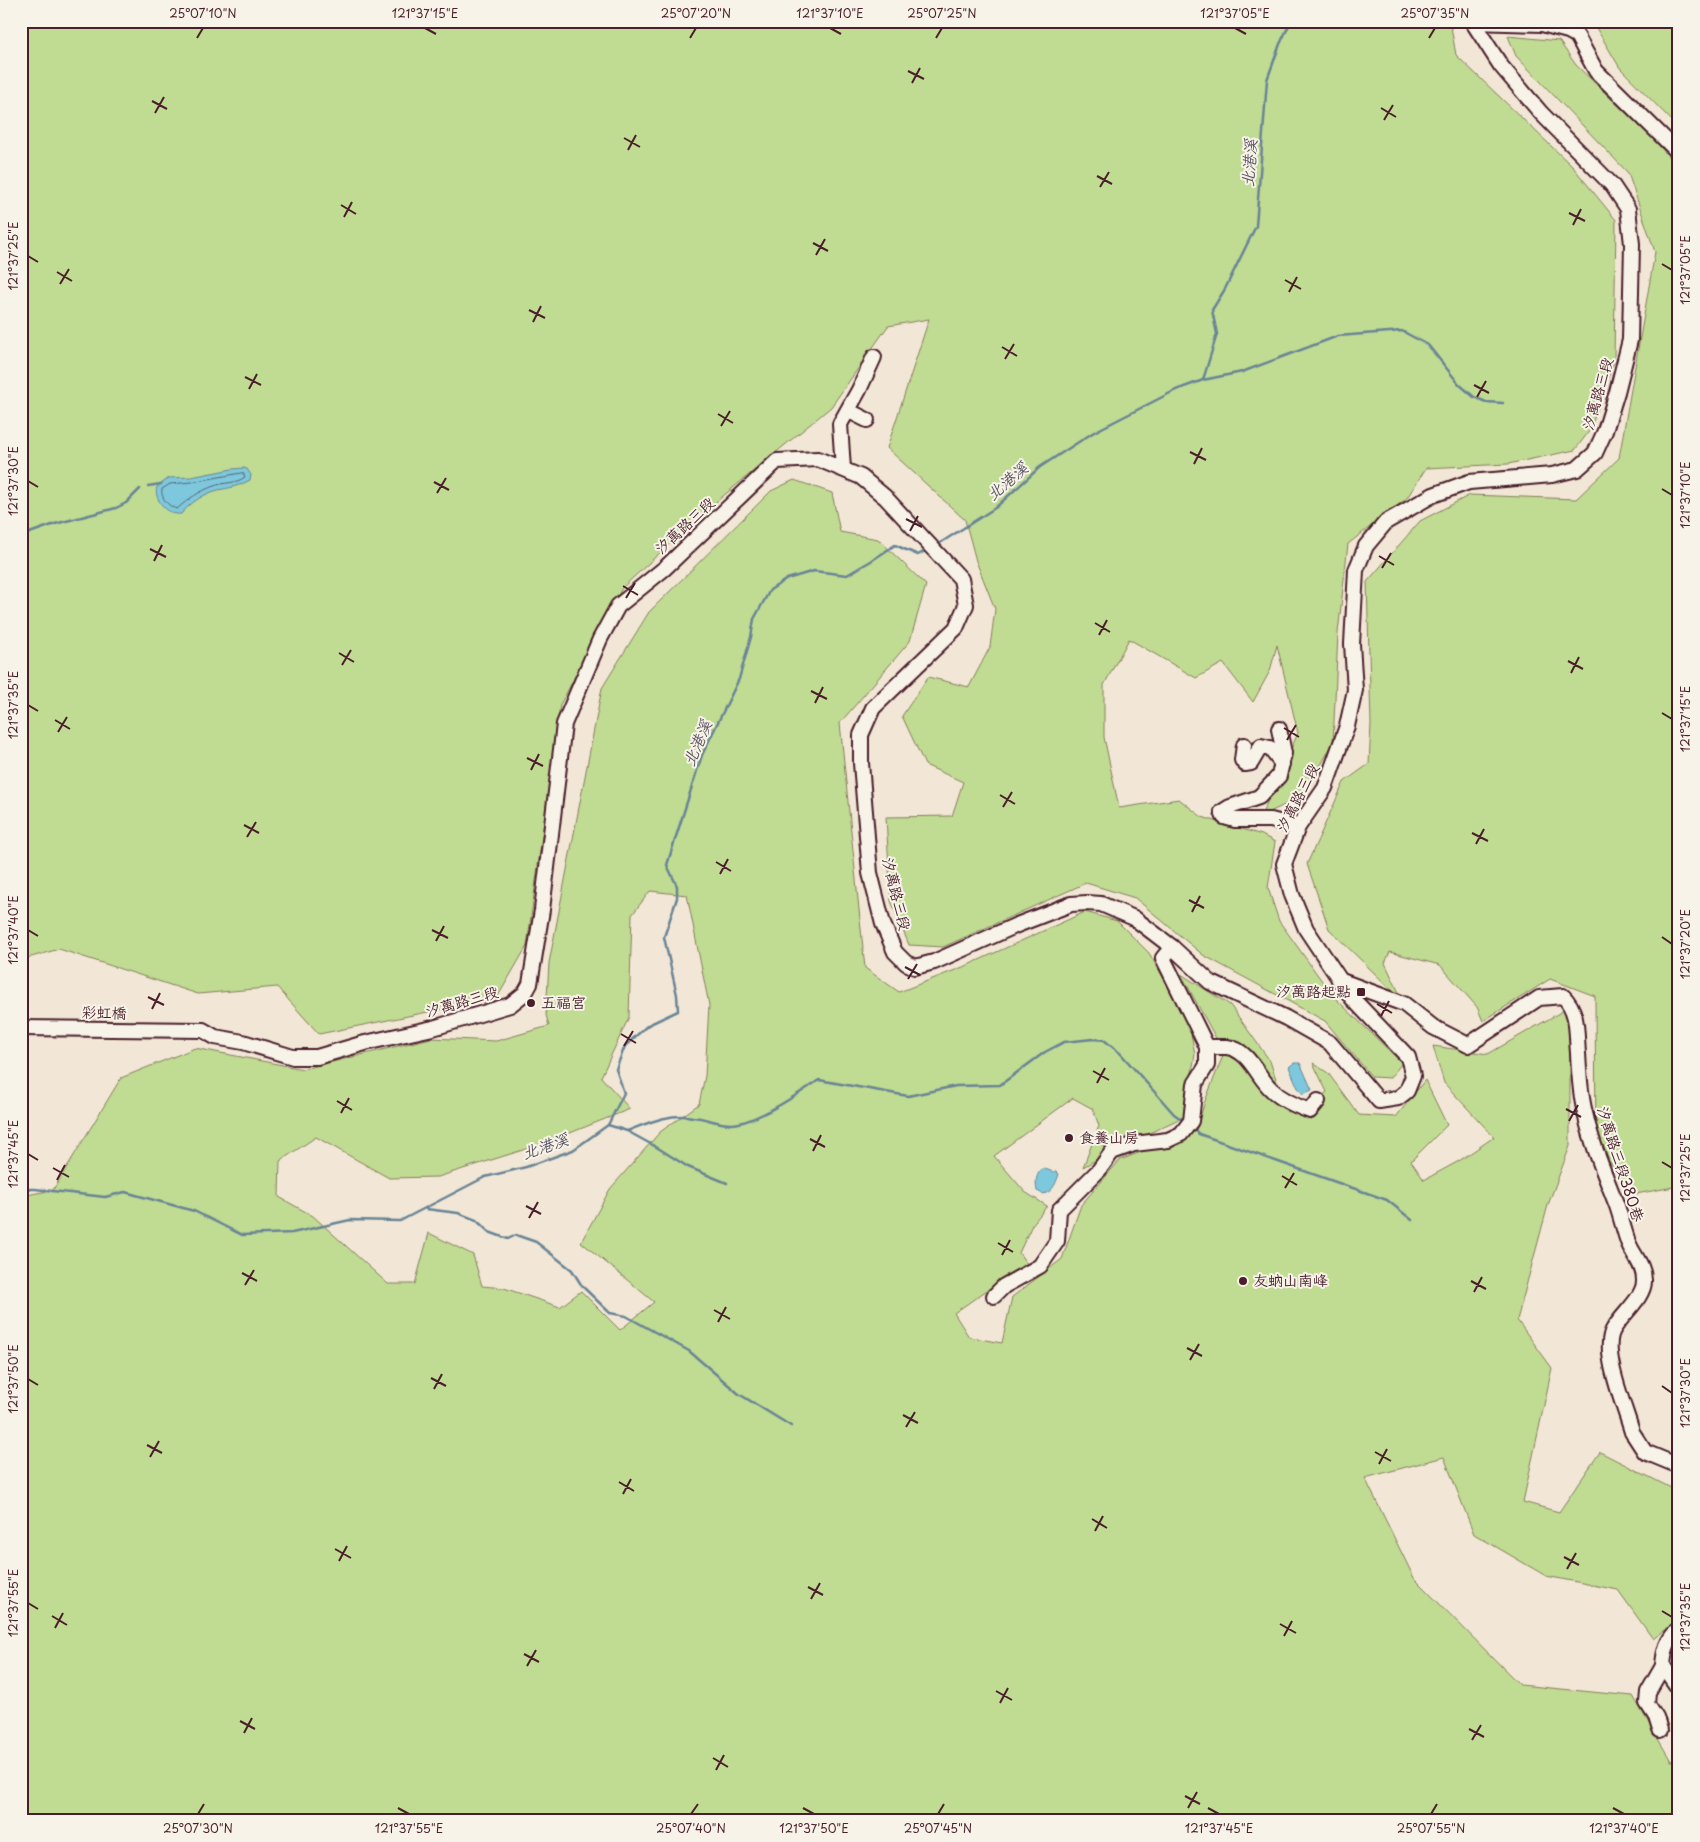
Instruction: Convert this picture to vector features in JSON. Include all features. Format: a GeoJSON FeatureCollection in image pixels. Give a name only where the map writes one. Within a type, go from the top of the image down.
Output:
{"type":"FeatureCollection","features":[{"type":"Feature","properties":{"kind":"street"},"geometry":{"type":"LineString","coordinates":[[1472,21],[1542,24],[1568,31],[1577,36],[1596,71],[1679,152]]}},
{"type":"Feature","properties":{"kind":"street","name":"汐萬路三段"},"geometry":{"type":"LineString","coordinates":[[215,1037],[243,1042],[293,1057],[317,1057],[365,1043],[433,1028],[510,1005],[525,993],[530,984],[542,910],[564,724],[600,639],[618,606],[665,568],[777,461],[818,459],[861,477],[885,497],[961,579],[966,605],[956,628],[873,708],[861,735],[861,763],[870,873],[884,924],[896,952],[906,963],[915,967],[934,962],[1071,904],[1087,902],[1101,904],[1134,918],[1172,947],[1210,982],[1286,1018],[1330,1043],[1379,1101],[1398,1098],[1407,1091],[1412,1076],[1408,1058],[1352,998],[1306,929],[1292,895],[1284,864],[1298,827],[1324,788],[1347,726],[1355,690],[1352,644],[1356,570],[1366,546],[1386,522],[1433,495],[1469,482],[1552,475],[1577,469],[1595,453],[1606,431],[1630,340],[1632,244],[1628,209],[1612,185],[1541,113],[1500,66],[1472,21]]}},
{"type":"Feature","properties":{"kind":"street"},"geometry":{"type":"LineString","coordinates":[[843,469],[840,424],[849,411],[874,358]]}},
{"type":"Feature","properties":{"kind":"street"},"geometry":{"type":"LineString","coordinates":[[849,411],[867,420]]}},
{"type":"Feature","properties":{"kind":"street"},"geometry":{"type":"LineString","coordinates":[[1280,729],[1284,753],[1278,776],[1259,797],[1230,807],[1222,812],[1224,817],[1235,820],[1271,820],[1298,827]]}},
{"type":"Feature","properties":{"kind":"street"},"geometry":{"type":"LineString","coordinates":[[1244,745],[1242,760],[1246,764],[1251,763],[1261,746],[1270,748],[1282,764]]}},
{"type":"Feature","properties":{"kind":"street"},"geometry":{"type":"LineString","coordinates":[[994,1296],[1004,1286],[1040,1266],[1057,1241],[1059,1210],[1099,1170],[1112,1152],[1134,1144],[1168,1140],[1181,1134],[1191,1121],[1195,1084],[1207,1065],[1207,1047],[1163,958],[1172,947]]}},
{"type":"Feature","properties":{"kind":"street","name":"汐萬路三段380巷"},"geometry":{"type":"LineString","coordinates":[[1339,980],[1404,1004],[1433,1027],[1468,1045],[1539,998],[1563,996],[1569,1003],[1577,1021],[1578,1054],[1584,1112],[1628,1243],[1644,1270],[1645,1281],[1642,1293],[1628,1308],[1612,1331],[1608,1346],[1611,1363],[1632,1432],[1638,1442],[1645,1452],[1679,1466]]}},
{"type":"Feature","properties":{"kind":"street","name":"彩虹橋"},"geometry":{"type":"LineString","coordinates":[[21,1028],[203,1030],[215,1037]]}},
{"type":"Feature","properties":{"kind":"street"},"geometry":{"type":"LineString","coordinates":[[1207,1047],[1229,1047],[1239,1051],[1271,1089],[1284,1100],[1310,1111],[1318,1101]]}},
{"type":"Feature","properties":{"kind":"street"},"geometry":{"type":"LineString","coordinates":[[1660,1730],[1656,1717],[1647,1704],[1648,1692],[1663,1666],[1665,1649],[1670,1638],[1679,1629]]}},
{"type":"Feature","properties":{"kind":"street"},"geometry":{"type":"LineString","coordinates":[[1663,1666],[1679,1689]]}},
{"type":"Feature","properties":{"kind":"green space"},"geometry":{"type":"Polygon","coordinates":[[[21,21],[1450,21],[1456,55],[1573,167],[1616,220],[1614,361],[1590,430],[1575,450],[1508,464],[1426,468],[1407,498],[1348,544],[1338,633],[1333,743],[1304,796],[1261,816],[1298,733],[1277,645],[1270,671],[1253,702],[1223,663],[1196,678],[1129,639],[1104,685],[1104,737],[1119,808],[1179,799],[1202,817],[1262,835],[1275,842],[1268,888],[1279,921],[1332,995],[1402,1063],[1390,1078],[1372,1077],[1325,1021],[1203,955],[1135,898],[1086,883],[943,947],[909,945],[891,901],[886,817],[952,816],[963,782],[925,765],[902,716],[928,677],[969,687],[990,647],[995,609],[976,561],[965,520],[887,448],[929,319],[888,326],[831,407],[705,511],[622,588],[560,705],[527,946],[497,998],[319,1034],[277,987],[198,994],[59,949],[21,960],[21,21]]]}},
{"type":"Feature","properties":{"kind":"green space"},"geometry":{"type":"Polygon","coordinates":[[[1592,21],[1679,21],[1679,128],[1620,68],[1592,21]]]}},
{"type":"Feature","properties":{"kind":"green space"},"geometry":{"type":"Polygon","coordinates":[[[1508,36],[1559,41],[1576,65],[1653,139],[1679,168],[1679,1186],[1636,1194],[1596,1146],[1595,996],[1550,979],[1483,1021],[1477,1007],[1440,965],[1390,952],[1385,963],[1403,1001],[1329,929],[1307,864],[1344,782],[1369,764],[1371,724],[1367,582],[1420,521],[1470,495],[1576,499],[1619,458],[1655,252],[1628,173],[1516,56],[1508,36]]]}},
{"type":"Feature","properties":{"kind":"green space"},"geometry":{"type":"Polygon","coordinates":[[[794,480],[832,493],[840,532],[878,539],[926,585],[910,641],[840,723],[865,968],[899,992],[968,965],[1085,912],[1117,921],[1149,953],[1188,1019],[1195,1054],[1185,1116],[1083,1167],[1099,1126],[1093,1109],[1073,1098],[994,1156],[1025,1192],[1047,1206],[1032,1225],[1019,1253],[1027,1264],[954,1313],[969,1337],[1002,1343],[1012,1297],[1062,1259],[1081,1205],[1120,1160],[1196,1131],[1205,1101],[1224,1053],[1181,974],[1230,1005],[1270,1061],[1287,1112],[1306,1108],[1327,1092],[1313,1063],[1328,1073],[1359,1115],[1396,1117],[1425,1080],[1447,1125],[1411,1161],[1424,1180],[1459,1161],[1494,1137],[1444,1083],[1433,1046],[1488,1054],[1566,1009],[1570,1043],[1570,1146],[1548,1205],[1517,1320],[1552,1368],[1523,1502],[1559,1512],[1600,1452],[1679,1492],[1679,1620],[1653,1639],[1618,1590],[1546,1576],[1474,1534],[1444,1457],[1365,1478],[1414,1578],[1520,1685],[1633,1696],[1671,1761],[1679,1759],[1679,1821],[21,1821],[21,1196],[53,1190],[121,1078],[195,1048],[303,1069],[431,1038],[496,1041],[549,1026],[546,1015],[549,963],[602,688],[649,612],[771,491],[794,480]],[[650,891],[632,915],[629,1017],[601,1077],[630,1109],[545,1143],[438,1177],[389,1178],[316,1137],[280,1161],[279,1197],[313,1216],[388,1284],[415,1284],[429,1233],[473,1255],[482,1286],[504,1288],[560,1307],[581,1291],[620,1330],[654,1302],[581,1242],[610,1189],[660,1132],[699,1104],[705,1076],[709,1005],[687,895],[650,891]]]}},
{"type":"Feature","properties":{"kind":"water"},"geometry":{"type":"Polygon","coordinates":[[[244,468],[251,475],[250,480],[230,488],[208,493],[193,502],[181,514],[167,510],[157,497],[157,487],[169,478],[191,477],[244,468]]]}},
{"type":"Feature","properties":{"kind":"water"},"geometry":{"type":"Polygon","coordinates":[[[1294,1063],[1300,1063],[1312,1090],[1303,1094],[1298,1088],[1289,1067],[1294,1063]]]}},
{"type":"Feature","properties":{"kind":"water"},"geometry":{"type":"Polygon","coordinates":[[[1043,1168],[1053,1172],[1056,1171],[1059,1174],[1052,1189],[1043,1194],[1037,1191],[1036,1184],[1037,1175],[1043,1168]]]}},
{"type":"Feature","properties":{"kind":"waterway","name":"北港溪"},"geometry":{"type":"LineString","coordinates":[[937,545],[995,508],[1040,467],[1094,432],[1176,390],[1203,380],[1217,334],[1212,310],[1225,289],[1256,226],[1267,80],[1280,44],[1291,21]]}},
{"type":"Feature","properties":{"kind":"waterway"},"geometry":{"type":"LineString","coordinates":[[1203,380],[1242,372],[1338,336],[1402,331],[1428,345],[1459,384],[1474,397],[1486,402],[1503,403]]}},
{"type":"Feature","properties":{"kind":"waterway"},"geometry":{"type":"LineString","coordinates":[[148,486],[161,484]]}},
{"type":"Feature","properties":{"kind":"waterway"},"geometry":{"type":"LineString","coordinates":[[21,536],[55,524],[116,508],[126,503],[140,489]]}},
{"type":"Feature","properties":{"kind":"waterway","name":"北港溪"},"geometry":{"type":"LineString","coordinates":[[21,1189],[105,1197],[125,1192],[194,1211],[242,1235],[292,1233],[350,1220],[400,1221],[485,1177],[526,1167],[573,1150],[608,1125],[624,1093],[616,1069],[625,1046],[648,1025],[678,1011],[677,995],[664,937],[677,898],[677,886],[667,865],[702,755],[739,679],[754,619],[770,590],[787,579],[814,571],[847,575],[895,545],[918,555],[927,550]]}},
{"type":"Feature","properties":{"kind":"waterway"},"geometry":{"type":"LineString","coordinates":[[608,1125],[627,1131],[676,1116],[698,1118],[726,1124],[740,1123],[764,1114],[819,1080],[908,1096],[956,1086],[1000,1085],[1045,1052],[1064,1042],[1093,1039],[1104,1040],[1121,1054],[1174,1114],[1184,1121]]}},
{"type":"Feature","properties":{"kind":"waterway"},"geometry":{"type":"LineString","coordinates":[[1192,1128],[1199,1134],[1387,1200],[1412,1220]]}},
{"type":"Feature","properties":{"kind":"waterway"},"geometry":{"type":"LineString","coordinates":[[627,1131],[688,1167],[727,1183]]}},
{"type":"Feature","properties":{"kind":"waterway"},"geometry":{"type":"LineString","coordinates":[[426,1209],[458,1213],[476,1220],[489,1232],[508,1239],[516,1235],[536,1242],[572,1270],[582,1286],[610,1313],[626,1316],[689,1351],[739,1394],[791,1426]]}},
{"type":"Feature","properties":{"kind":"place","name":"汐萬路起點"},"geometry":{"type":"Point","coordinates":[1361,992]}},
{"type":"Feature","properties":{"kind":"place","name":"五福宮"},"geometry":{"type":"Point","coordinates":[531,1003]}},
{"type":"Feature","properties":{"kind":"place","name":"食養山房"},"geometry":{"type":"Point","coordinates":[1069,1138]}},
{"type":"Feature","properties":{"kind":"place","name":"友蚋山南峰"},"geometry":{"type":"Point","coordinates":[1243,1281]}}]}
